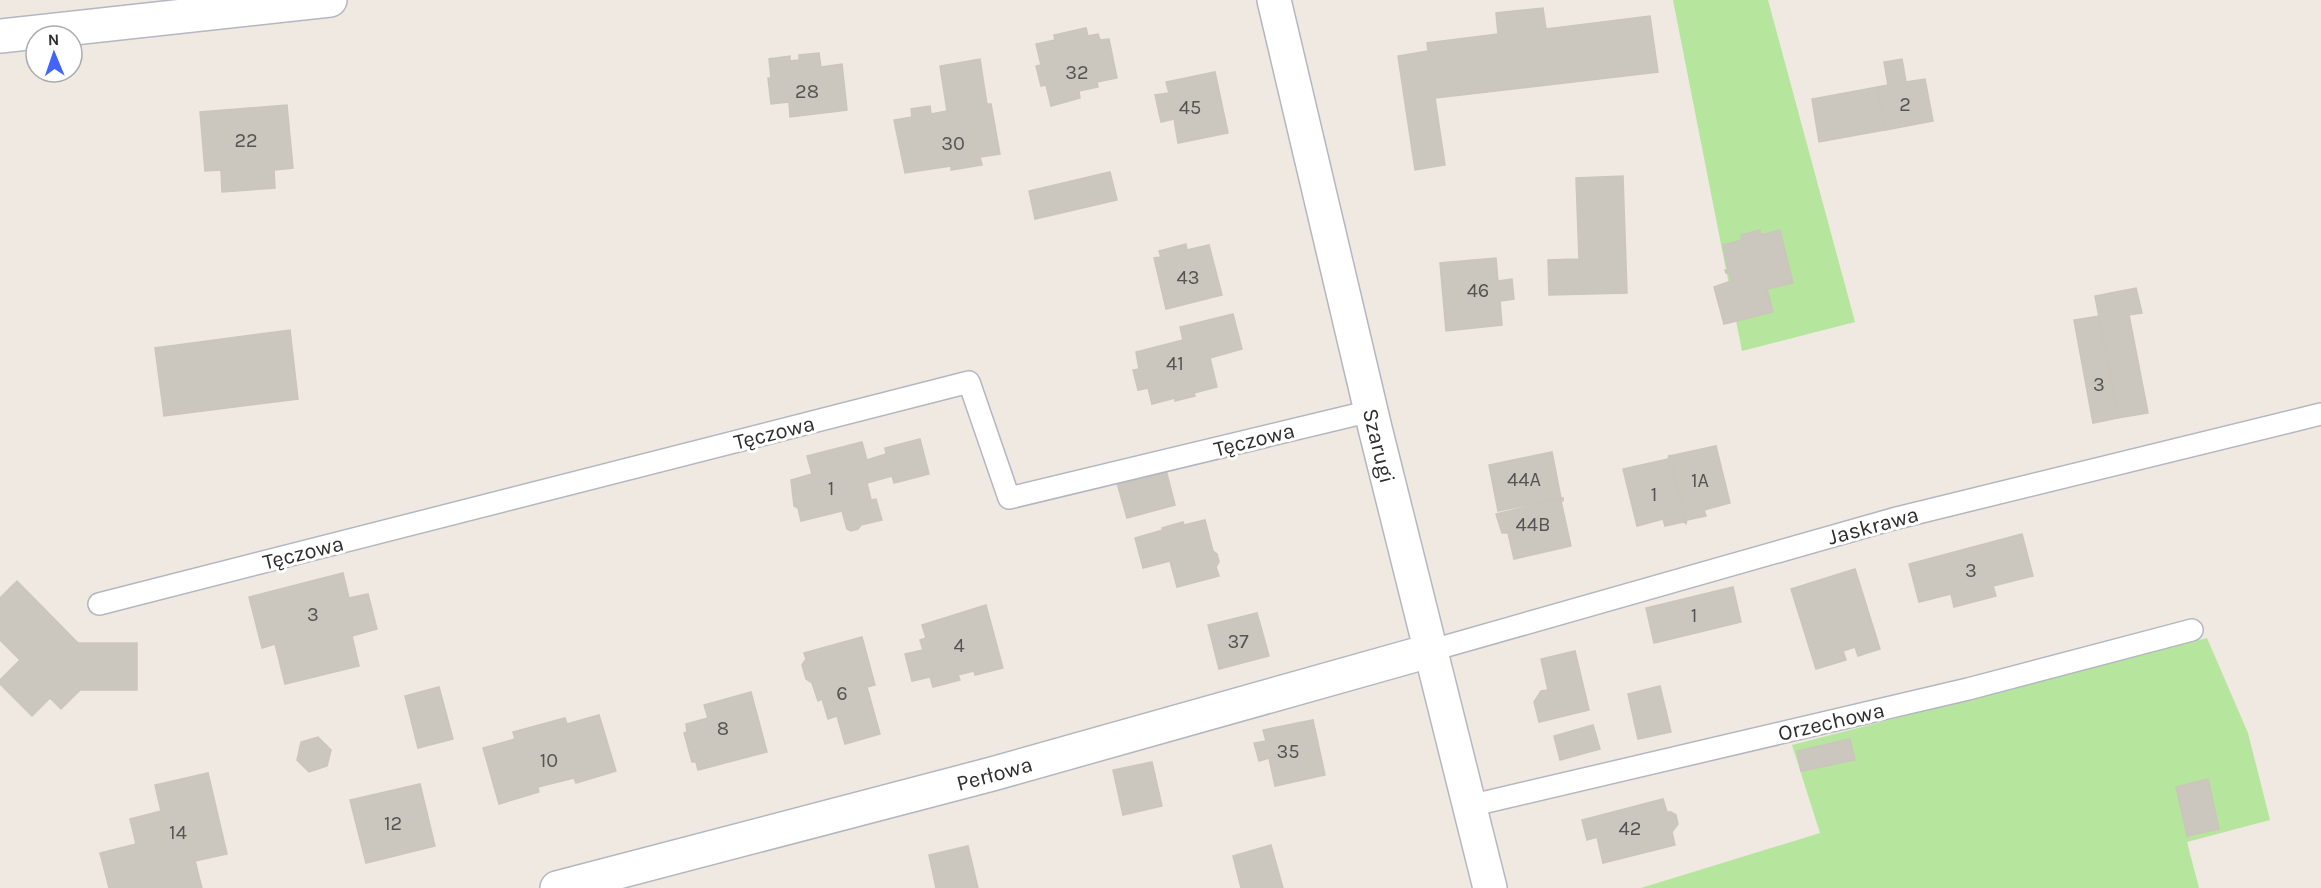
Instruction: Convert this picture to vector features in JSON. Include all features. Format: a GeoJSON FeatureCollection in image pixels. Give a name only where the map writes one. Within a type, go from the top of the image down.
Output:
{"type":"FeatureCollection","features":[{"type":"Feature","properties":{"kind":"street"},"geometry":{"type":"LineString","coordinates":[[0,36],[330,0]]}},
{"type":"Feature","properties":{"kind":"street","name":"Szarugi"},"geometry":{"type":"LineString","coordinates":[[1274,0],[1429,651],[1490,888]]}},
{"type":"Feature","properties":{"kind":"street","name":"Perłowa"},"geometry":{"type":"LineString","coordinates":[[557,888],[992,774],[1429,651]]}},
{"type":"Feature","properties":{"kind":"lane","name":"Tęczowa"},"geometry":{"type":"LineString","coordinates":[[99,604],[969,382],[1009,498],[1371,411]]}},
{"type":"Feature","properties":{"kind":"lane","name":"Jaskrawa"},"geometry":{"type":"LineString","coordinates":[[1429,651],[1893,519],[2321,414]]}},
{"type":"Feature","properties":{"kind":"lane","name":"Orzechowa"},"geometry":{"type":"LineString","coordinates":[[1469,806],[1956,691],[2192,630]]}},
{"type":"Feature","properties":{"kind":"green space"},"geometry":{"type":"Polygon","coordinates":[[[1673,0],[1768,0],[1855,322],[1742,351],[1673,0]]]}},
{"type":"Feature","properties":{"kind":"green space"},"geometry":{"type":"Polygon","coordinates":[[[2207,638],[2248,733],[2270,820],[2187,842],[2199,888],[1641,888],[1820,833],[1792,745],[2207,638]]]}},
{"type":"Feature","properties":{"kind":"building"},"geometry":{"type":"Polygon","coordinates":[[[1543,8],[1546,29],[1650,16],[1658,72],[1435,98],[1445,165],[1415,170],[1398,56],[1428,51],[1427,43],[1498,34],[1496,13],[1543,8]]]}},
{"type":"Feature","properties":{"kind":"building"},"geometry":{"type":"Polygon","coordinates":[[[1086,28],[1088,36],[1098,34],[1100,40],[1109,39],[1117,78],[1097,82],[1098,87],[1079,91],[1080,98],[1051,106],[1046,85],[1041,86],[1036,66],[1041,65],[1036,44],[1055,40],[1054,35],[1086,28]]]}},
{"type":"Feature","properties":{"kind":"building"},"geometry":{"type":"Polygon","coordinates":[[[819,53],[821,67],[842,64],[847,110],[790,117],[789,102],[771,104],[768,78],[771,78],[769,59],[790,56],[790,61],[799,60],[799,55],[819,53]]]}},
{"type":"Feature","properties":{"kind":"building"},"geometry":{"type":"Polygon","coordinates":[[[980,59],[987,104],[991,104],[1000,154],[980,157],[982,165],[951,170],[951,166],[905,173],[894,120],[912,117],[911,109],[930,106],[931,114],[947,111],[940,66],[980,59]]]}},
{"type":"Feature","properties":{"kind":"building"},"geometry":{"type":"Polygon","coordinates":[[[1902,59],[1906,82],[1925,79],[1933,121],[1885,130],[1877,87],[1888,85],[1884,62],[1902,59]]]}},
{"type":"Feature","properties":{"kind":"building"},"geometry":{"type":"Polygon","coordinates":[[[1215,72],[1228,133],[1178,143],[1174,119],[1161,122],[1155,95],[1169,93],[1166,82],[1215,72]]]}},
{"type":"Feature","properties":{"kind":"building"},"geometry":{"type":"Polygon","coordinates":[[[1877,87],[1885,130],[1819,142],[1812,99],[1877,87]]]}},
{"type":"Feature","properties":{"kind":"building"},"geometry":{"type":"Polygon","coordinates":[[[287,105],[293,168],[274,170],[275,188],[222,192],[221,170],[205,171],[200,112],[287,105]]]}},
{"type":"Feature","properties":{"kind":"building"},"geometry":{"type":"Polygon","coordinates":[[[1110,172],[1117,200],[1035,219],[1029,191],[1110,172]]]}},
{"type":"Feature","properties":{"kind":"building"},"geometry":{"type":"Polygon","coordinates":[[[1623,176],[1627,293],[1549,295],[1548,260],[1579,259],[1576,178],[1623,176]]]}},
{"type":"Feature","properties":{"kind":"building"},"geometry":{"type":"Polygon","coordinates":[[[1760,230],[1761,235],[1780,230],[1793,283],[1767,289],[1773,312],[1724,324],[1714,287],[1731,281],[1729,272],[1726,273],[1725,270],[1728,270],[1723,245],[1742,240],[1741,235],[1760,230]]]}},
{"type":"Feature","properties":{"kind":"building"},"geometry":{"type":"Polygon","coordinates":[[[1186,244],[1187,250],[1209,245],[1222,295],[1166,309],[1154,258],[1161,257],[1159,251],[1186,244]]]}},
{"type":"Feature","properties":{"kind":"building"},"geometry":{"type":"Polygon","coordinates":[[[1496,258],[1498,281],[1512,279],[1514,299],[1500,301],[1502,325],[1446,331],[1440,263],[1496,258]]]}},
{"type":"Feature","properties":{"kind":"building"},"geometry":{"type":"Polygon","coordinates":[[[2136,288],[2142,313],[2129,315],[2148,413],[2118,418],[2095,296],[2136,288]]]}},
{"type":"Feature","properties":{"kind":"building"},"geometry":{"type":"Polygon","coordinates":[[[1233,314],[1242,349],[1210,358],[1217,387],[1194,393],[1195,396],[1152,404],[1148,388],[1138,390],[1133,370],[1139,369],[1136,352],[1183,340],[1180,327],[1233,314]]]}},
{"type":"Feature","properties":{"kind":"building"},"geometry":{"type":"Polygon","coordinates":[[[2099,316],[2118,418],[2093,423],[2074,320],[2099,316]]]}},
{"type":"Feature","properties":{"kind":"building"},"geometry":{"type":"Polygon","coordinates":[[[290,330],[298,399],[164,416],[155,348],[290,330]]]}},
{"type":"Feature","properties":{"kind":"building"},"geometry":{"type":"Polygon","coordinates":[[[920,439],[929,474],[894,483],[892,476],[867,483],[871,500],[876,499],[882,520],[861,525],[858,529],[851,531],[847,529],[842,511],[801,521],[798,508],[794,506],[791,480],[812,474],[807,456],[862,442],[867,460],[886,454],[885,448],[920,439]]]}},
{"type":"Feature","properties":{"kind":"building"},"geometry":{"type":"Polygon","coordinates":[[[1716,446],[1730,503],[1704,510],[1706,516],[1687,520],[1686,523],[1669,456],[1716,446]]]}},
{"type":"Feature","properties":{"kind":"building"},"geometry":{"type":"Polygon","coordinates":[[[1552,452],[1561,498],[1498,511],[1489,465],[1552,452]]]}},
{"type":"Feature","properties":{"kind":"building"},"geometry":{"type":"Polygon","coordinates":[[[1669,456],[1686,523],[1665,526],[1663,519],[1637,526],[1623,469],[1668,459],[1669,456]]]}},
{"type":"Feature","properties":{"kind":"building"},"geometry":{"type":"Polygon","coordinates":[[[1166,470],[1175,505],[1127,518],[1117,483],[1166,470]]]}},
{"type":"Feature","properties":{"kind":"building"},"geometry":{"type":"Polygon","coordinates":[[[1563,498],[1561,501],[1571,546],[1514,559],[1508,533],[1502,533],[1496,514],[1563,498]]]}},
{"type":"Feature","properties":{"kind":"building"},"geometry":{"type":"Polygon","coordinates":[[[1205,520],[1213,551],[1217,554],[1219,562],[1216,567],[1219,576],[1177,587],[1170,561],[1143,568],[1135,538],[1183,522],[1184,525],[1205,520]]]}},
{"type":"Feature","properties":{"kind":"building"},"geometry":{"type":"Polygon","coordinates":[[[2022,534],[2033,576],[1993,586],[1996,596],[1954,607],[1951,594],[1919,602],[1909,564],[2022,534]]]}},
{"type":"Feature","properties":{"kind":"building"},"geometry":{"type":"Polygon","coordinates":[[[1855,569],[1880,649],[1858,656],[1855,647],[1843,651],[1846,660],[1816,669],[1791,589],[1855,569]]]}},
{"type":"Feature","properties":{"kind":"building"},"geometry":{"type":"Polygon","coordinates":[[[343,573],[349,598],[368,594],[377,629],[352,636],[359,666],[285,684],[275,644],[262,648],[249,597],[343,573]]]}},
{"type":"Feature","properties":{"kind":"building"},"geometry":{"type":"Polygon","coordinates":[[[17,581],[78,643],[137,643],[137,690],[80,690],[61,709],[50,698],[32,716],[0,684],[0,680],[20,660],[0,640],[0,598],[17,581]]]}},
{"type":"Feature","properties":{"kind":"building"},"geometry":{"type":"Polygon","coordinates":[[[1733,587],[1741,622],[1654,643],[1646,608],[1733,587]]]}},
{"type":"Feature","properties":{"kind":"building"},"geometry":{"type":"Polygon","coordinates":[[[986,605],[1003,668],[975,675],[974,671],[958,675],[960,680],[933,687],[930,677],[912,681],[905,654],[923,650],[920,640],[926,638],[922,625],[986,605]]]}},
{"type":"Feature","properties":{"kind":"building"},"geometry":{"type":"Polygon","coordinates":[[[1257,613],[1269,656],[1219,669],[1208,625],[1257,613]]]}},
{"type":"Feature","properties":{"kind":"building"},"geometry":{"type":"Polygon","coordinates":[[[862,637],[875,685],[867,687],[880,734],[845,744],[837,716],[828,719],[822,699],[818,701],[812,683],[806,679],[802,665],[806,659],[804,653],[862,637]]]}},
{"type":"Feature","properties":{"kind":"building"},"geometry":{"type":"Polygon","coordinates":[[[1575,651],[1589,710],[1539,722],[1534,702],[1541,691],[1548,690],[1541,659],[1575,651]]]}},
{"type":"Feature","properties":{"kind":"building"},"geometry":{"type":"Polygon","coordinates":[[[1660,686],[1671,732],[1638,739],[1628,694],[1660,686]]]}},
{"type":"Feature","properties":{"kind":"building"},"geometry":{"type":"Polygon","coordinates":[[[439,687],[453,739],[418,748],[405,696],[439,687]]]}},
{"type":"Feature","properties":{"kind":"building"},"geometry":{"type":"Polygon","coordinates":[[[751,692],[767,752],[698,770],[696,762],[692,762],[684,733],[687,732],[686,724],[708,718],[704,705],[751,692]]]}},
{"type":"Feature","properties":{"kind":"building"},"geometry":{"type":"Polygon","coordinates":[[[599,715],[616,771],[576,783],[574,778],[538,787],[539,792],[499,804],[483,748],[515,739],[513,732],[565,718],[567,724],[599,715]]]}},
{"type":"Feature","properties":{"kind":"building"},"geometry":{"type":"Polygon","coordinates":[[[1313,720],[1325,775],[1275,786],[1269,758],[1259,761],[1254,743],[1266,741],[1263,730],[1313,720]]]}},
{"type":"Feature","properties":{"kind":"building"},"geometry":{"type":"Polygon","coordinates":[[[1593,725],[1600,749],[1560,760],[1554,736],[1593,725]]]}},
{"type":"Feature","properties":{"kind":"building"},"geometry":{"type":"Polygon","coordinates":[[[318,737],[331,750],[327,766],[309,772],[297,760],[301,742],[318,737]]]}},
{"type":"Feature","properties":{"kind":"building"},"geometry":{"type":"Polygon","coordinates":[[[1850,739],[1855,760],[1801,771],[1797,751],[1850,739]]]}},
{"type":"Feature","properties":{"kind":"building"},"geometry":{"type":"Polygon","coordinates":[[[1152,762],[1162,806],[1123,815],[1113,770],[1152,762]]]}},
{"type":"Feature","properties":{"kind":"building"},"geometry":{"type":"Polygon","coordinates":[[[208,773],[227,854],[195,861],[202,888],[109,888],[100,853],[136,844],[130,819],[161,811],[155,785],[208,773]]]}},
{"type":"Feature","properties":{"kind":"building"},"geometry":{"type":"Polygon","coordinates":[[[2208,779],[2219,829],[2187,836],[2176,787],[2208,779]]]}},
{"type":"Feature","properties":{"kind":"building"},"geometry":{"type":"Polygon","coordinates":[[[420,784],[435,846],[366,863],[350,800],[420,784]]]}},
{"type":"Feature","properties":{"kind":"building"},"geometry":{"type":"Polygon","coordinates":[[[1663,799],[1667,812],[1676,815],[1678,824],[1672,832],[1675,845],[1603,863],[1597,837],[1587,840],[1582,820],[1663,799]]]}},
{"type":"Feature","properties":{"kind":"building"},"geometry":{"type":"Polygon","coordinates":[[[1271,845],[1283,888],[1241,888],[1233,856],[1271,845]]]}},
{"type":"Feature","properties":{"kind":"building"},"geometry":{"type":"Polygon","coordinates":[[[968,846],[978,888],[936,888],[929,855],[968,846]]]}}]}
